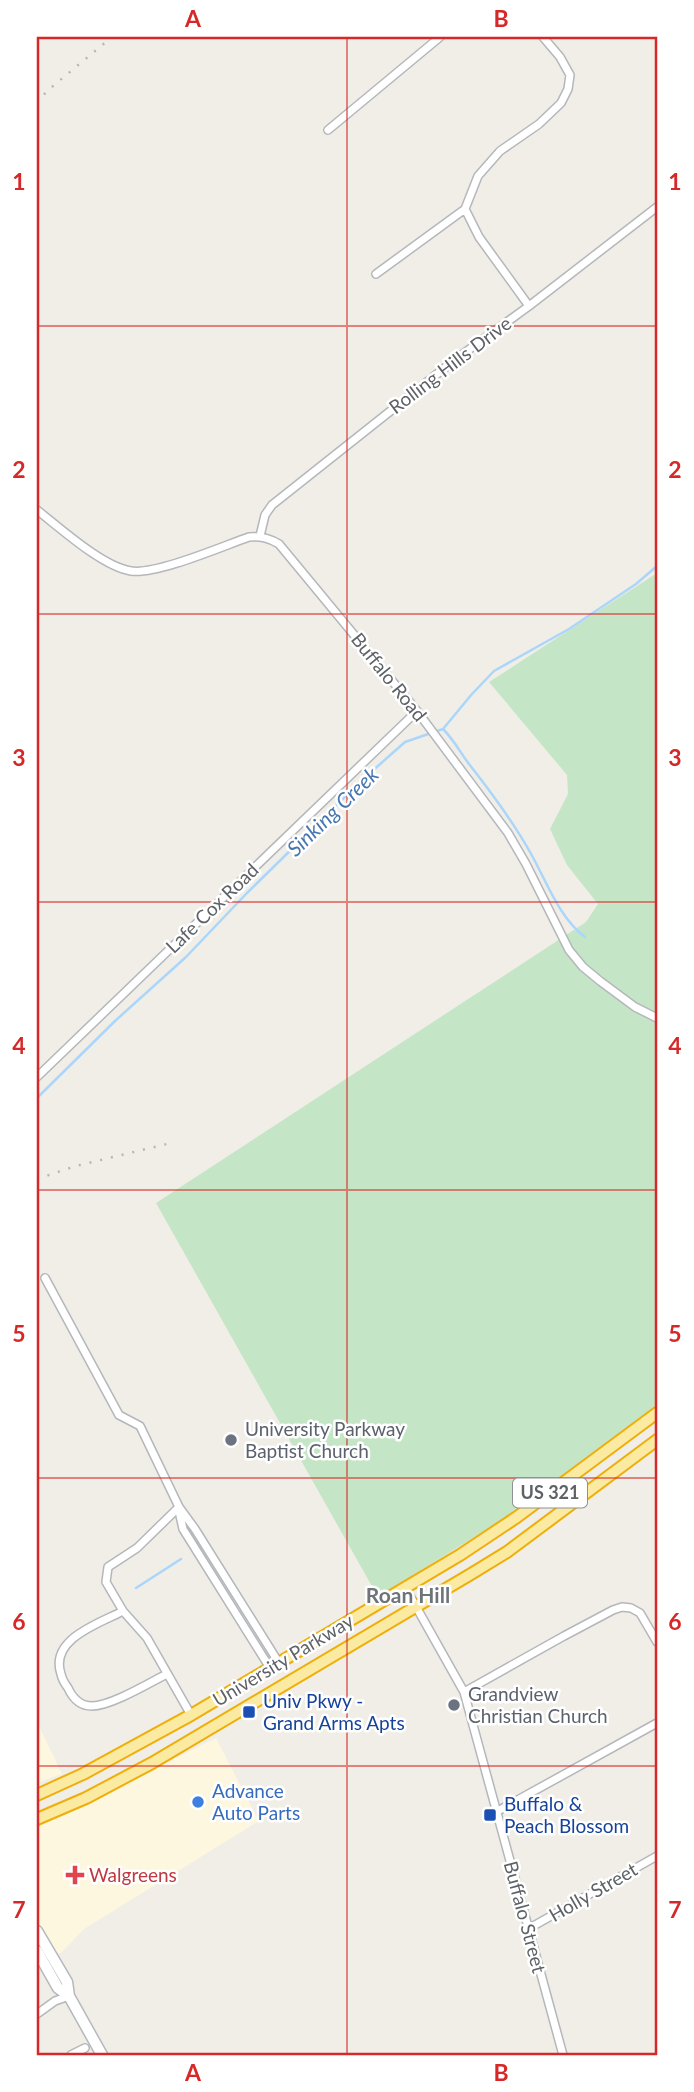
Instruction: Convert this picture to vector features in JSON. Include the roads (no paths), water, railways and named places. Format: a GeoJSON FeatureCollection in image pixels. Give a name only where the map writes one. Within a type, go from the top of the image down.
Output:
{"type":"FeatureCollection","features":[{"type":"Feature","properties":{"kind":"highway","name":"University Parkway"},"geometry":{"type":"LineString","coordinates":[[37,1795],[83,1774],[191,1715],[495,1533],[657,1413]]}},
{"type":"Feature","properties":{"kind":"highway","name":"University Parkway"},"geometry":{"type":"LineString","coordinates":[[37,1819],[108,1787],[507,1552],[657,1440]]}},
{"type":"Feature","properties":{"kind":"highway"},"geometry":{"type":"LineString","coordinates":[[542,1498],[555,1516]]}},
{"type":"Feature","properties":{"kind":"highway"},"geometry":{"type":"LineString","coordinates":[[309,1645],[320,1663]]}},
{"type":"Feature","properties":{"kind":"highway"},"geometry":{"type":"LineString","coordinates":[[191,1715],[201,1734]]}},
{"type":"Feature","properties":{"kind":"main road"},"geometry":{"type":"LineString","coordinates":[[37,1931],[67,1982],[69,1996],[102,2055]]}},
{"type":"Feature","properties":{"kind":"main road"},"geometry":{"type":"LineString","coordinates":[[37,1951],[58,1989],[69,1996]]}},
{"type":"Feature","properties":{"kind":"street"},"geometry":{"type":"LineString","coordinates":[[328,130],[440,37]]}},
{"type":"Feature","properties":{"kind":"street"},"geometry":{"type":"LineString","coordinates":[[376,274],[465,209],[478,176],[500,151],[539,124],[561,103],[568,89],[570,75],[560,57],[543,37]]}},
{"type":"Feature","properties":{"kind":"street","name":"Rolling Hills Drive"},"geometry":{"type":"LineString","coordinates":[[260,536],[265,515],[272,505],[456,359],[657,207]]}},
{"type":"Feature","properties":{"kind":"street"},"geometry":{"type":"LineString","coordinates":[[465,209],[479,237],[529,306]]}},
{"type":"Feature","properties":{"kind":"street"},"geometry":{"type":"LineString","coordinates":[[37,510],[95,554],[115,566],[132,571],[154,570],[249,537],[260,536]]}},
{"type":"Feature","properties":{"kind":"street","name":"Buffalo Road"},"geometry":{"type":"LineString","coordinates":[[260,536],[279,544],[429,725],[508,832],[569,950],[583,967],[635,1007],[657,1018]]}},
{"type":"Feature","properties":{"kind":"street","name":"Lafe Cox Road"},"geometry":{"type":"LineString","coordinates":[[37,1077],[417,711]]}},
{"type":"Feature","properties":{"kind":"street"},"geometry":{"type":"LineString","coordinates":[[45,1278],[120,1415],[140,1426],[179,1507],[195,1529],[275,1665]]}},
{"type":"Feature","properties":{"kind":"street"},"geometry":{"type":"LineString","coordinates":[[179,1507],[137,1548],[108,1567],[106,1582],[123,1611],[147,1638],[191,1715]]}},
{"type":"Feature","properties":{"kind":"street","name":"Buffalo Street"},"geometry":{"type":"LineString","coordinates":[[405,1587],[464,1692],[563,2055]]}},
{"type":"Feature","properties":{"kind":"street"},"geometry":{"type":"LineString","coordinates":[[464,1692],[613,1609],[622,1607],[640,1612],[657,1642]]}},
{"type":"Feature","properties":{"kind":"street"},"geometry":{"type":"LineString","coordinates":[[123,1611],[76,1635],[62,1648],[60,1672],[70,1694],[79,1704],[93,1706],[108,1703],[167,1674]]}},
{"type":"Feature","properties":{"kind":"street"},"geometry":{"type":"LineString","coordinates":[[496,1812],[657,1723]]}},
{"type":"Feature","properties":{"kind":"street","name":"Holly Street"},"geometry":{"type":"LineString","coordinates":[[528,1929],[657,1856]]}},
{"type":"Feature","properties":{"kind":"street"},"geometry":{"type":"LineString","coordinates":[[37,2014],[55,2001],[69,1996]]}},
{"type":"Feature","properties":{"kind":"street"},"geometry":{"type":"LineString","coordinates":[[71,2055],[85,2048]]}},
{"type":"Feature","properties":{"kind":"waterway","name":"Sinking Creek"},"geometry":{"type":"LineString","coordinates":[[37,1098],[115,1021],[186,957],[361,781],[405,742],[443,729],[494,671],[569,629],[636,584],[657,566]]}},
{"type":"Feature","properties":{"kind":"waterway"},"geometry":{"type":"LineString","coordinates":[[443,729],[516,829],[560,909],[585,937]]}},
{"type":"Feature","properties":{"kind":"waterway"},"geometry":{"type":"LineString","coordinates":[[136,1588],[181,1559]]}},
{"type":"Feature","properties":{"kind":"railway"},"geometry":{"type":"LineString","coordinates":[[37,103],[47,91],[112,37]]}},
{"type":"Feature","properties":{"kind":"railway"},"geometry":{"type":"LineString","coordinates":[[37,1179],[76,1166],[171,1143]]}},
{"type":"Feature","properties":{"kind":"place","name":"University Parkway Baptist Church"},"geometry":{"type":"Point","coordinates":[231,1440]}},
{"type":"Feature","properties":{"kind":"place","name":"Grandview Christian Church"},"geometry":{"type":"Point","coordinates":[454,1705]}},
{"type":"Feature","properties":{"kind":"place","name":"Univ Pkwy - Grand Arms Apts"},"geometry":{"type":"Point","coordinates":[249,1712]}},
{"type":"Feature","properties":{"kind":"place","name":"Advance Auto Parts"},"geometry":{"type":"Point","coordinates":[198,1802]}},
{"type":"Feature","properties":{"kind":"place","name":"Buffalo & Peach Blossom"},"geometry":{"type":"Point","coordinates":[490,1815]}},
{"type":"Feature","properties":{"kind":"place","name":"Walgreens"},"geometry":{"type":"Point","coordinates":[75,1875]}},
{"type":"Feature","properties":{"kind":"district","name":"Roan Hill"},"geometry":{"type":"Point","coordinates":[408,1596]}}]}
